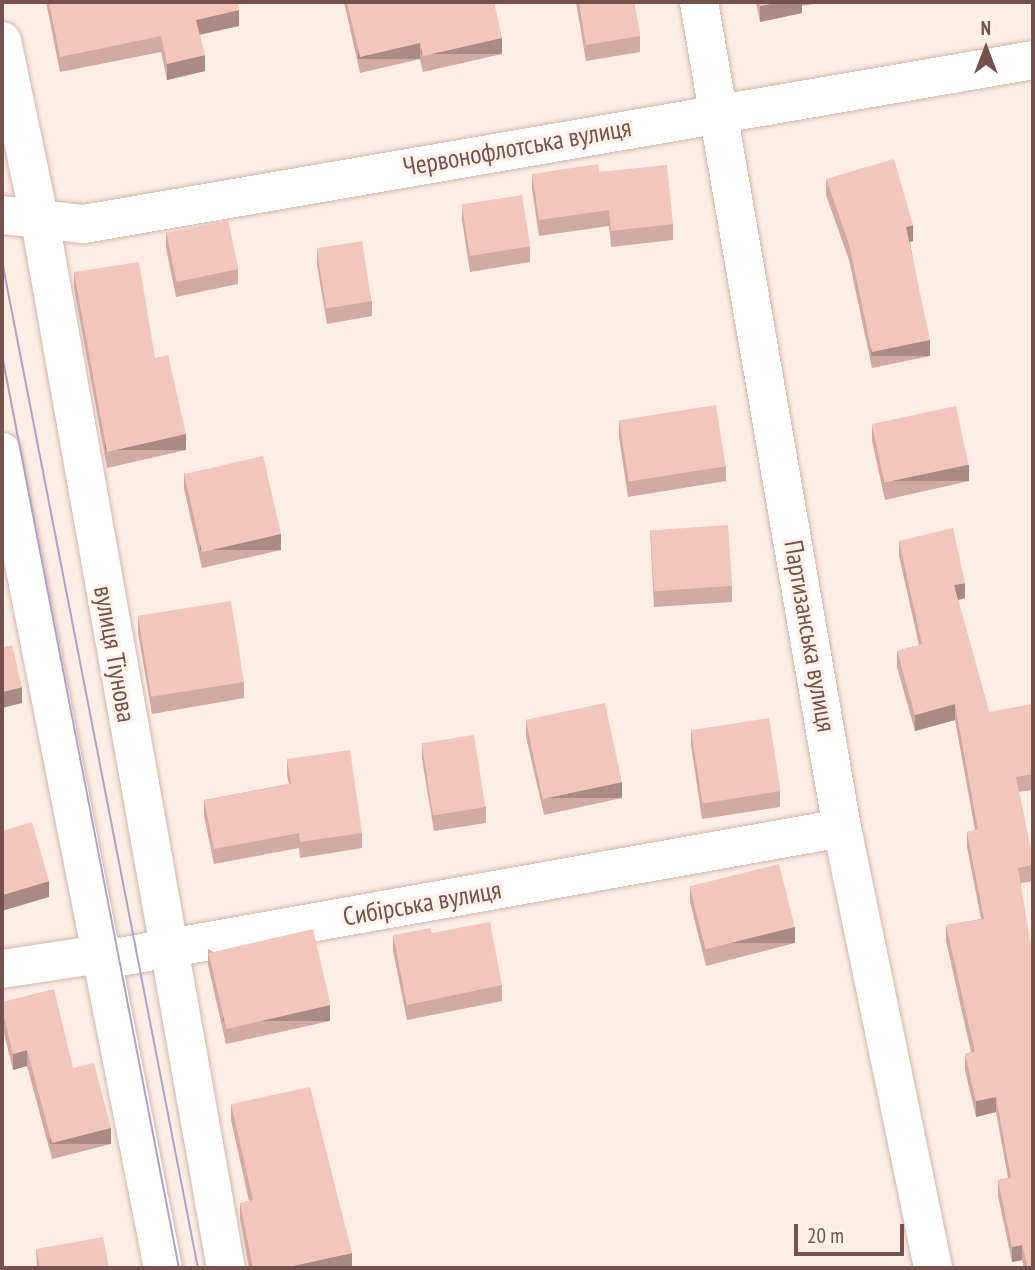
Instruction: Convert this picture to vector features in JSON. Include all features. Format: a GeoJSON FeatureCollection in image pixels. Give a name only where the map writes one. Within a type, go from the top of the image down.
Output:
{"type":"FeatureCollection","features":[{"type":"Feature","properties":{"kind":"street","name":"Партизанська вулиця"},"geometry":{"type":"LineString","coordinates":[[699,2],[842,828],[933,1268]]}},
{"type":"Feature","properties":{"kind":"street","name":"вулиця Тіунова"},"geometry":{"type":"LineString","coordinates":[[2,41],[40,221],[166,950],[226,1268]]}},
{"type":"Feature","properties":{"kind":"street","name":"Червонофлотська вулиця"},"geometry":{"type":"LineString","coordinates":[[2,215],[84,224],[720,111],[1033,60]]}},
{"type":"Feature","properties":{"kind":"street"},"geometry":{"type":"LineString","coordinates":[[2,452],[163,1268]]}},
{"type":"Feature","properties":{"kind":"street","name":"Сибірська вулиця"},"geometry":{"type":"LineString","coordinates":[[2,969],[101,954],[166,950],[842,828]]}},
{"type":"Feature","properties":{"kind":"building"},"geometry":{"type":"Polygon","coordinates":[[[49,2],[237,2],[239,10],[196,20],[205,55],[167,64],[161,36],[60,57],[49,2]]]}},
{"type":"Feature","properties":{"kind":"building"},"geometry":{"type":"Polygon","coordinates":[[[347,2],[494,2],[502,38],[423,56],[420,43],[360,57],[347,2]]]}},
{"type":"Feature","properties":{"kind":"building"},"geometry":{"type":"Polygon","coordinates":[[[579,2],[634,2],[640,36],[586,45],[579,2]]]}},
{"type":"Feature","properties":{"kind":"building"},"geometry":{"type":"Polygon","coordinates":[[[759,2],[780,2],[760,6],[759,2]]]}},
{"type":"Feature","properties":{"kind":"building"},"geometry":{"type":"Polygon","coordinates":[[[894,159],[913,225],[906,227],[930,340],[872,352],[849,244],[826,179],[894,159]]]}},
{"type":"Feature","properties":{"kind":"building"},"geometry":{"type":"Polygon","coordinates":[[[598,164],[599,172],[667,165],[673,224],[611,231],[609,210],[539,220],[532,174],[598,164]]]}},
{"type":"Feature","properties":{"kind":"building"},"geometry":{"type":"Polygon","coordinates":[[[522,195],[530,246],[470,256],[462,205],[522,195]]]}},
{"type":"Feature","properties":{"kind":"building"},"geometry":{"type":"Polygon","coordinates":[[[228,220],[238,269],[177,282],[166,233],[228,220]]]}},
{"type":"Feature","properties":{"kind":"building"},"geometry":{"type":"Polygon","coordinates":[[[362,241],[372,301],[326,308],[317,248],[362,241]]]}},
{"type":"Feature","properties":{"kind":"building"},"geometry":{"type":"Polygon","coordinates":[[[139,262],[155,358],[168,355],[186,434],[107,452],[74,272],[139,262]]]}},
{"type":"Feature","properties":{"kind":"building"},"geometry":{"type":"Polygon","coordinates":[[[716,405],[726,466],[629,482],[619,420],[716,405]]]}},
{"type":"Feature","properties":{"kind":"building"},"geometry":{"type":"Polygon","coordinates":[[[956,406],[968,465],[884,483],[872,424],[956,406]]]}},
{"type":"Feature","properties":{"kind":"building"},"geometry":{"type":"Polygon","coordinates":[[[263,456],[281,534],[202,552],[184,474],[263,456]]]}},
{"type":"Feature","properties":{"kind":"building"},"geometry":{"type":"Polygon","coordinates":[[[728,525],[732,586],[654,591],[650,530],[728,525]]]}},
{"type":"Feature","properties":{"kind":"building"},"geometry":{"type":"Polygon","coordinates":[[[953,528],[965,583],[954,585],[989,712],[1032,704],[1033,710],[1033,774],[1016,777],[1033,862],[1033,865],[1018,868],[1033,958],[1033,1268],[1028,1268],[1022,1245],[1012,1247],[998,1180],[1011,1178],[996,1097],[976,1101],[965,1054],[975,1052],[946,925],[984,919],[967,832],[978,829],[955,704],[915,715],[897,651],[922,644],[899,541],[953,528]]]}},
{"type":"Feature","properties":{"kind":"building"},"geometry":{"type":"Polygon","coordinates":[[[231,601],[244,682],[151,697],[138,616],[231,601]]]}},
{"type":"Feature","properties":{"kind":"building"},"geometry":{"type":"Polygon","coordinates":[[[12,645],[22,687],[2,692],[2,648],[12,645]]]}},
{"type":"Feature","properties":{"kind":"building"},"geometry":{"type":"Polygon","coordinates":[[[605,703],[622,782],[543,799],[526,720],[605,703]]]}},
{"type":"Feature","properties":{"kind":"building"},"geometry":{"type":"Polygon","coordinates":[[[769,718],[781,791],[703,803],[691,730],[769,718]]]}},
{"type":"Feature","properties":{"kind":"building"},"geometry":{"type":"Polygon","coordinates":[[[474,735],[485,807],[433,815],[422,743],[474,735]]]}},
{"type":"Feature","properties":{"kind":"building"},"geometry":{"type":"Polygon","coordinates":[[[350,750],[362,833],[300,842],[299,833],[214,849],[204,800],[291,784],[287,759],[350,750]]]}},
{"type":"Feature","properties":{"kind":"building"},"geometry":{"type":"Polygon","coordinates":[[[32,822],[49,881],[2,895],[2,831],[32,822]]]}},
{"type":"Feature","properties":{"kind":"building"},"geometry":{"type":"Polygon","coordinates":[[[779,864],[795,927],[705,949],[690,886],[779,864]]]}},
{"type":"Feature","properties":{"kind":"building"},"geometry":{"type":"Polygon","coordinates":[[[490,922],[502,985],[407,1005],[393,935],[430,928],[432,933],[490,922]]]}},
{"type":"Feature","properties":{"kind":"building"},"geometry":{"type":"Polygon","coordinates":[[[313,929],[331,1005],[226,1029],[209,953],[313,929]]]}},
{"type":"Feature","properties":{"kind":"building"},"geometry":{"type":"Polygon","coordinates":[[[54,989],[73,1068],[94,1063],[111,1128],[52,1143],[27,1050],[13,1054],[2,1002],[54,989]]]}},
{"type":"Feature","properties":{"kind":"building"},"geometry":{"type":"Polygon","coordinates":[[[310,1087],[352,1253],[284,1268],[253,1268],[240,1203],[253,1200],[231,1104],[310,1087]]]}},
{"type":"Feature","properties":{"kind":"building"},"geometry":{"type":"Polygon","coordinates":[[[103,1237],[109,1268],[40,1268],[36,1249],[103,1237]]]}},
{"type":"Feature","properties":{"kind":"tram line"},"geometry":{"type":"LineString","coordinates":[[2,261],[198,1268]]}},
{"type":"Feature","properties":{"kind":"tram line"},"geometry":{"type":"LineString","coordinates":[[2,355],[179,1268]]}}]}
